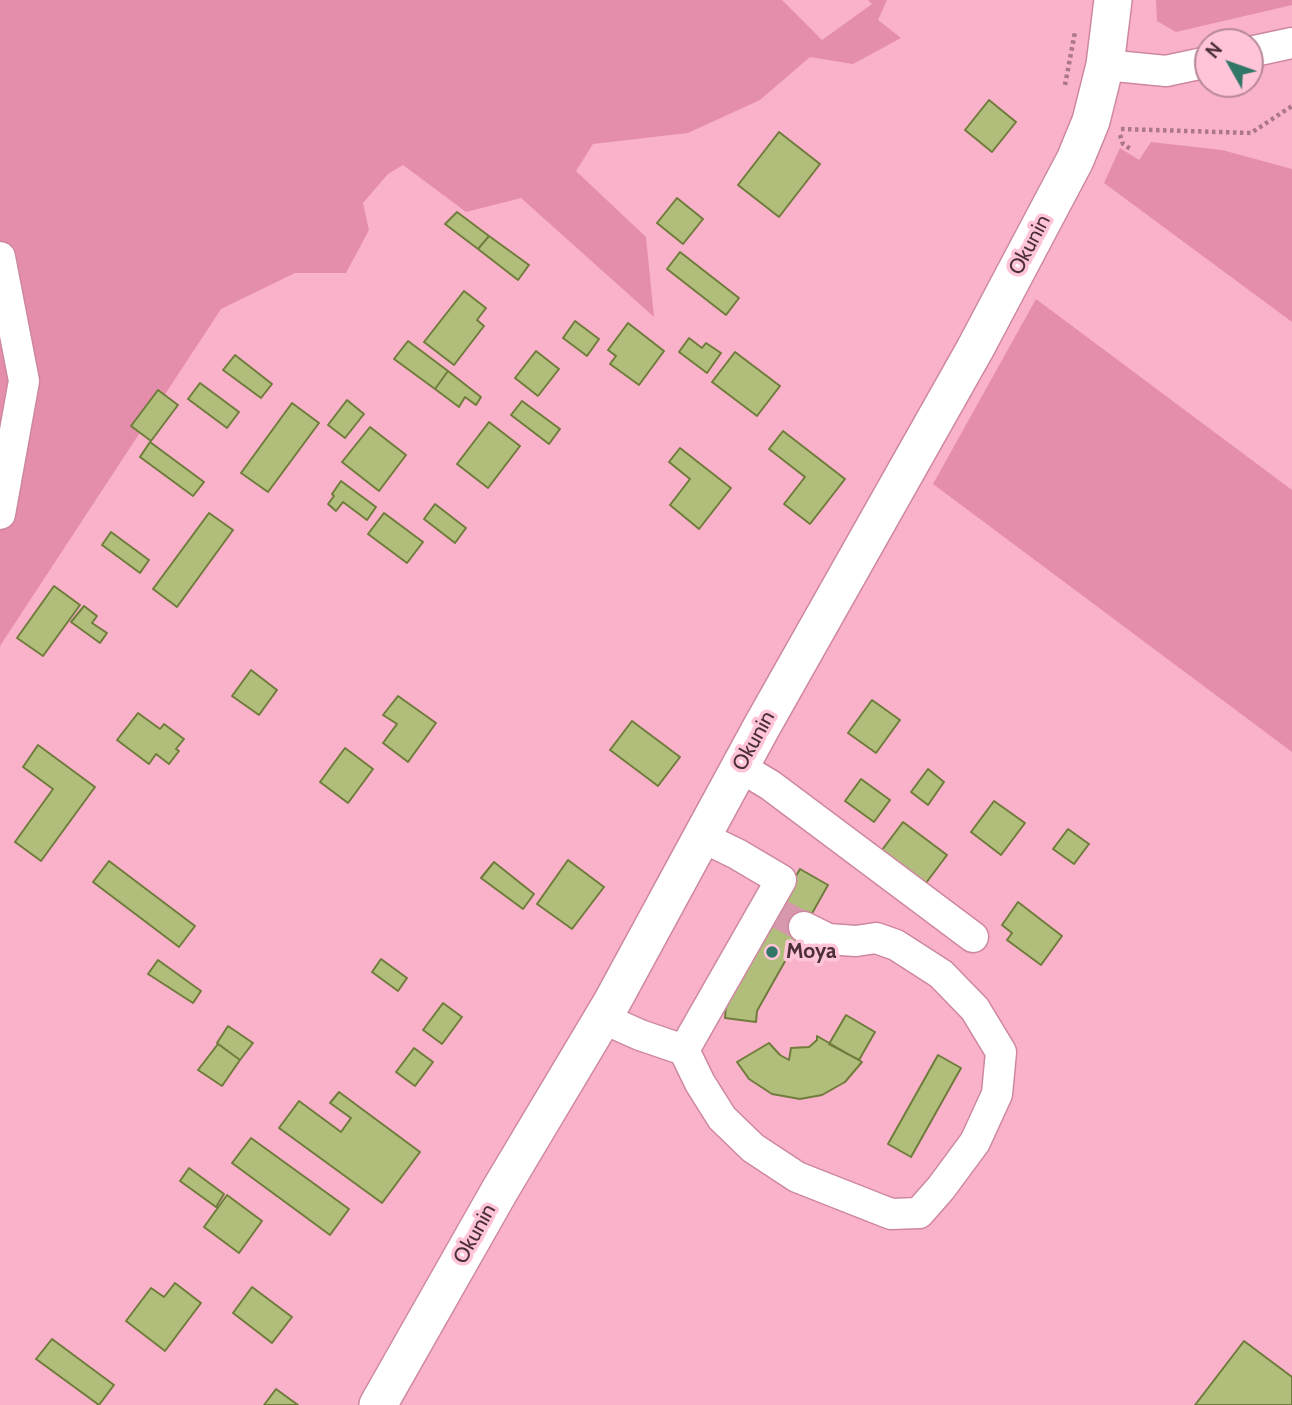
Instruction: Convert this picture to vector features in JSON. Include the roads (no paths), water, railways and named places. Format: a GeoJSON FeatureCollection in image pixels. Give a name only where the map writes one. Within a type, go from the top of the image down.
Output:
{"type":"FeatureCollection","features":[{"type":"Feature","properties":{"kind":"main road","name":"Okunin"},"geometry":{"type":"LineString","coordinates":[[378,1405],[500,1190],[602,1018],[975,349],[1076,160],[1091,121],[1105,65],[1113,0]]}},
{"type":"Feature","properties":{"kind":"street"},"geometry":{"type":"LineString","coordinates":[[1264,49],[1292,43]]}},
{"type":"Feature","properties":{"kind":"street"},"geometry":{"type":"LineString","coordinates":[[1105,65],[1167,71],[1194,65]]}},
{"type":"Feature","properties":{"kind":"street"},"geometry":{"type":"LineString","coordinates":[[0,257],[24,381],[0,514]]}},
{"type":"Feature","properties":{"kind":"street"},"geometry":{"type":"LineString","coordinates":[[740,767],[770,785],[974,937]]}},
{"type":"Feature","properties":{"kind":"street"},"geometry":{"type":"LineString","coordinates":[[684,1050],[771,909],[781,880],[702,837]]}},
{"type":"Feature","properties":{"kind":"street"},"geometry":{"type":"LineString","coordinates":[[602,1018],[684,1050],[700,1083],[722,1118],[753,1147],[797,1177],[891,1214],[919,1213],[975,1142],[997,1094],[1001,1052],[975,1009],[941,974],[896,945],[876,938],[856,941],[828,939],[804,928]]}},
{"type":"Feature","properties":{"kind":"tunnel"},"geometry":{"type":"LineString","coordinates":[[776,912],[804,927]]}},
{"type":"Feature","properties":{"kind":"place","name":"Moya"},"geometry":{"type":"Point","coordinates":[772,952]}}]}
